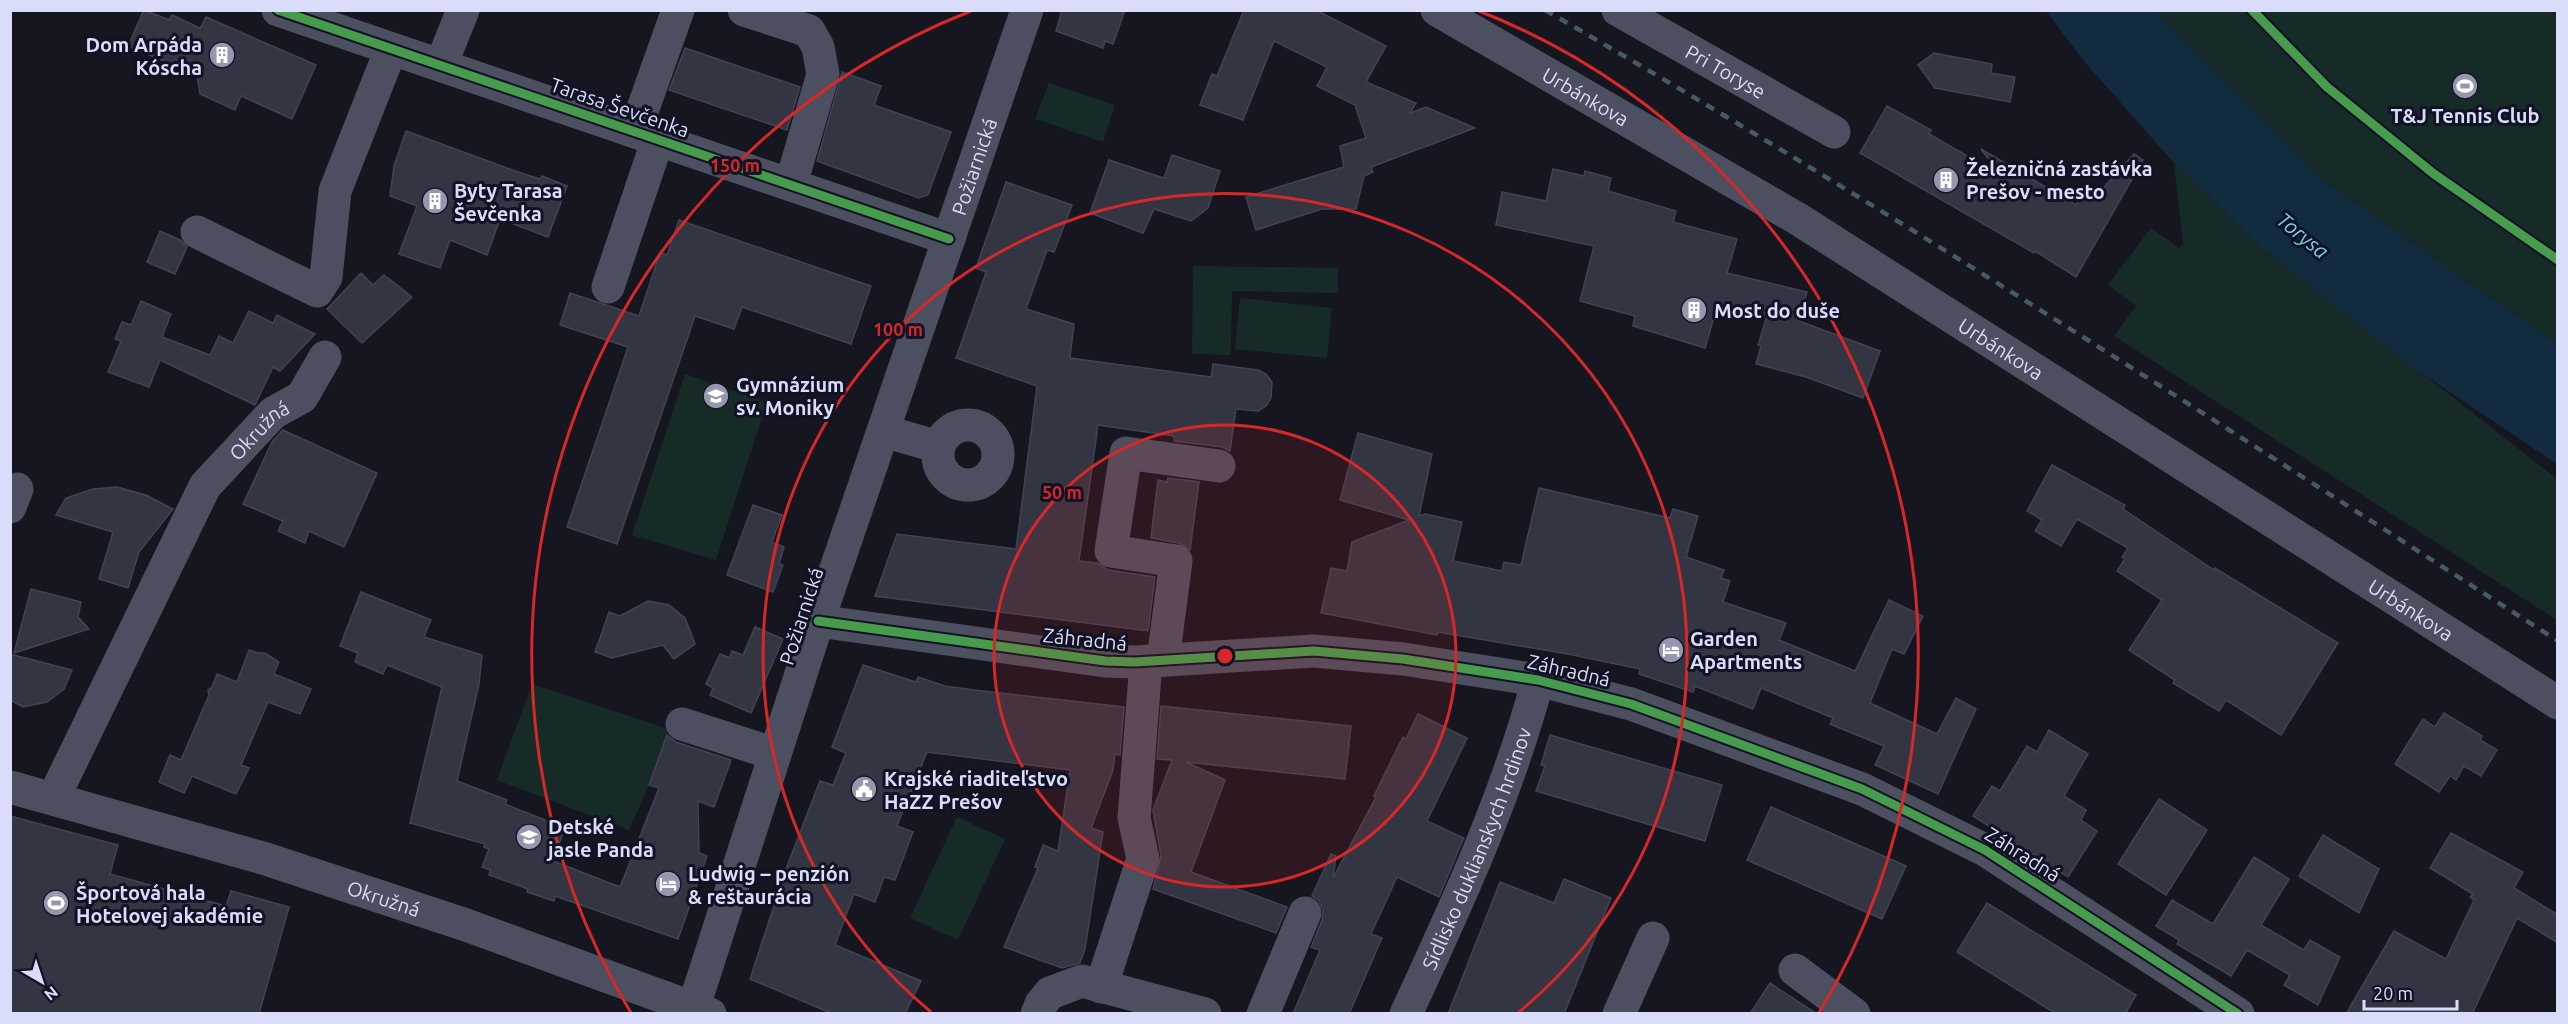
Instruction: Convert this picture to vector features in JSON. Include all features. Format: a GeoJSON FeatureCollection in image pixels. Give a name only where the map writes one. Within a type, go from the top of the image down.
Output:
{"type":"FeatureCollection","features":[{"type":"Feature","properties":{"kind":"street","name":"Tarasa Ševčenka"},"geometry":{"type":"LineString","coordinates":[[278,10],[949,239]]}},
{"type":"Feature","properties":{"kind":"street"},"geometry":{"type":"LineString","coordinates":[[441,65],[464,10]]}},
{"type":"Feature","properties":{"kind":"street"},"geometry":{"type":"LineString","coordinates":[[608,287],[678,10]]}},
{"type":"Feature","properties":{"kind":"street"},"geometry":{"type":"LineString","coordinates":[[744,10],[809,31],[818,47],[823,74],[791,184]]}},
{"type":"Feature","properties":{"kind":"street","name":"Požiarnická"},"geometry":{"type":"LineString","coordinates":[[702,1010],[775,754],[818,621],[1027,10]]}},
{"type":"Feature","properties":{"kind":"street","name":"Urbánkova"},"geometry":{"type":"LineString","coordinates":[[1437,10],[1798,219],[2558,703]]}},
{"type":"Feature","properties":{"kind":"street","name":"Pri Toryse"},"geometry":{"type":"LineString","coordinates":[[1618,10],[1834,132]]}},
{"type":"Feature","properties":{"kind":"street"},"geometry":{"type":"LineString","coordinates":[[197,232],[317,291],[326,277],[335,191],[391,49]]}},
{"type":"Feature","properties":{"kind":"street","name":"Okružná"},"geometry":{"type":"LineString","coordinates":[[53,799],[206,486],[273,413],[302,397],[325,357]]}},
{"type":"Feature","properties":{"kind":"street"},"geometry":{"type":"LineString","coordinates":[[883,431],[939,447]]}},
{"type":"Feature","properties":{"kind":"street"},"geometry":{"type":"LineString","coordinates":[[1101,987],[1143,859],[1134,818],[1154,661],[1176,561],[1111,551],[1126,453],[1219,466]]}},
{"type":"Feature","properties":{"kind":"street","name":"Záhradná"},"geometry":{"type":"LineString","coordinates":[[818,621],[1105,661],[1154,661],[1314,651],[1403,659],[1538,680],[1631,704],[1862,789],[1985,850],[2238,1014]]}},
{"type":"Feature","properties":{"kind":"street","name":"Sídlisko duklianskych hrdinov"},"geometry":{"type":"LineString","coordinates":[[1406,1014],[1472,871],[1498,808],[1538,680]]}},
{"type":"Feature","properties":{"kind":"street"},"geometry":{"type":"LineString","coordinates":[[682,724],[775,754]]}},
{"type":"Feature","properties":{"kind":"street","name":"Okružná"},"geometry":{"type":"LineString","coordinates":[[10,787],[266,859],[466,925],[702,1010]]}},
{"type":"Feature","properties":{"kind":"street"},"geometry":{"type":"LineString","coordinates":[[1263,1014],[1305,913]]}},
{"type":"Feature","properties":{"kind":"street"},"geometry":{"type":"LineString","coordinates":[[1618,1014],[1653,938]]}},
{"type":"Feature","properties":{"kind":"street"},"geometry":{"type":"LineString","coordinates":[[1795,970],[1854,1014]]}},
{"type":"Feature","properties":{"kind":"street"},"geometry":{"type":"LineString","coordinates":[[1037,1014],[1041,1004],[1050,993],[1082,981],[1204,1014]]}},
{"type":"Feature","properties":{"kind":"green space"},"geometry":{"type":"Polygon","coordinates":[[[2154,11],[2557,11],[2557,344],[2321,179],[2154,11]]]}},
{"type":"Feature","properties":{"kind":"green space"},"geometry":{"type":"Polygon","coordinates":[[[1049,83],[1115,105],[1103,142],[1035,119],[1049,83]]]}},
{"type":"Feature","properties":{"kind":"green space"},"geometry":{"type":"Polygon","coordinates":[[[2174,163],[2261,247],[2557,479],[2557,620],[2114,336],[2136,306],[2108,285],[2151,228],[2179,248],[2183,244],[2174,163]]]}},
{"type":"Feature","properties":{"kind":"green space"},"geometry":{"type":"Polygon","coordinates":[[[1193,266],[1338,268],[1338,293],[1232,291],[1231,355],[1192,354],[1193,266]]]}},
{"type":"Feature","properties":{"kind":"green space"},"geometry":{"type":"Polygon","coordinates":[[[1240,298],[1332,308],[1327,358],[1235,349],[1240,298]]]}},
{"type":"Feature","properties":{"kind":"green space"},"geometry":{"type":"Polygon","coordinates":[[[685,374],[767,402],[716,560],[632,535],[685,374]]]}},
{"type":"Feature","properties":{"kind":"green space"},"geometry":{"type":"Polygon","coordinates":[[[532,684],[669,729],[649,785],[629,830],[497,780],[532,684]]]}},
{"type":"Feature","properties":{"kind":"green space"},"geometry":{"type":"Polygon","coordinates":[[[957,817],[1005,839],[958,940],[910,918],[957,817]]]}},
{"type":"Feature","properties":{"kind":"water","name":"Torysa"},"geometry":{"type":"Polygon","coordinates":[[[2046,11],[2154,11],[2321,179],[2557,344],[2557,464],[2414,368],[2261,247],[2174,163],[2083,60],[2046,11]]]}},
{"type":"Feature","properties":{"kind":"building","name":"Dom Arpáda Kóscha"},"geometry":{"type":"Polygon","coordinates":[[[144,10],[169,20],[172,15],[200,28],[206,17],[316,65],[292,119],[241,96],[235,110],[200,94],[197,75],[128,46],[144,10]]]}},
{"type":"Feature","properties":{"kind":"building"},"geometry":{"type":"Polygon","coordinates":[[[1062,10],[1125,10],[1113,44],[1105,41],[1103,48],[1056,31],[1062,10]]]}},
{"type":"Feature","properties":{"kind":"building"},"geometry":{"type":"Polygon","coordinates":[[[1244,10],[1316,10],[1386,46],[1366,82],[1416,103],[1410,113],[1426,107],[1475,128],[1371,167],[1373,172],[1364,176],[1356,209],[1322,209],[1256,230],[1246,197],[1344,167],[1340,146],[1366,138],[1355,105],[1317,86],[1327,67],[1274,41],[1243,120],[1200,105],[1212,74],[1217,76],[1244,10]]]}},
{"type":"Feature","properties":{"kind":"building"},"geometry":{"type":"Polygon","coordinates":[[[685,48],[800,87],[787,130],[669,90],[685,48]]]}},
{"type":"Feature","properties":{"kind":"building"},"geometry":{"type":"Polygon","coordinates":[[[1934,53],[1992,64],[1991,73],[2015,77],[2010,102],[1935,88],[1918,65],[1934,53]]]}},
{"type":"Feature","properties":{"kind":"building"},"geometry":{"type":"Polygon","coordinates":[[[842,72],[881,86],[874,105],[951,132],[928,195],[919,198],[817,161],[842,72]]]}},
{"type":"Feature","properties":{"kind":"building","name":"Železničná zastávka Prešov - mesto"},"geometry":{"type":"Polygon","coordinates":[[[1887,106],[1931,130],[1929,134],[2000,175],[1981,149],[2076,205],[2084,189],[2096,196],[2134,154],[2143,160],[2076,277],[2035,251],[2034,253],[1860,153],[1887,106]]]}},
{"type":"Feature","properties":{"kind":"building"},"geometry":{"type":"Polygon","coordinates":[[[406,131],[518,172],[540,179],[542,176],[567,186],[548,237],[500,219],[487,255],[450,240],[440,268],[399,254],[417,206],[390,196],[394,166],[406,131]]]}},
{"type":"Feature","properties":{"kind":"building"},"geometry":{"type":"Polygon","coordinates":[[[1172,155],[1220,171],[1208,208],[1191,221],[1154,209],[1143,233],[1090,213],[1109,160],[1164,178],[1172,155]]]}},
{"type":"Feature","properties":{"kind":"building"},"geometry":{"type":"Polygon","coordinates":[[[1553,169],[1584,176],[1585,171],[1611,178],[1608,191],[1676,211],[1673,222],[1737,239],[1727,273],[1807,292],[1799,321],[1880,351],[1863,398],[1806,377],[1756,364],[1761,346],[1758,345],[1767,316],[1718,303],[1705,348],[1633,326],[1635,316],[1580,301],[1594,246],[1496,225],[1502,192],[1546,201],[1553,169]]]}},
{"type":"Feature","properties":{"kind":"building"},"geometry":{"type":"Polygon","coordinates":[[[1006,182],[1072,205],[1054,252],[1047,250],[1026,309],[1074,324],[1070,358],[1211,377],[1213,364],[1258,370],[1266,374],[1272,382],[1271,398],[1266,406],[1258,411],[1236,409],[1230,451],[1222,447],[1174,441],[1174,436],[1098,425],[1079,561],[1097,563],[1108,570],[1155,577],[1148,631],[875,596],[897,534],[1016,549],[1037,386],[956,358],[986,272],[976,268],[1006,182]]]}},
{"type":"Feature","properties":{"kind":"building"},"geometry":{"type":"Polygon","coordinates":[[[679,220],[871,286],[851,344],[742,307],[734,329],[695,316],[617,544],[567,527],[628,347],[560,325],[570,293],[639,316],[660,253],[667,255],[679,220]]]}},
{"type":"Feature","properties":{"kind":"building"},"geometry":{"type":"Polygon","coordinates":[[[160,231],[180,240],[187,247],[175,274],[147,262],[160,231]]]}},
{"type":"Feature","properties":{"kind":"building"},"geometry":{"type":"Polygon","coordinates":[[[361,273],[373,285],[384,275],[412,297],[362,343],[327,309],[361,273]]]}},
{"type":"Feature","properties":{"kind":"building"},"geometry":{"type":"Polygon","coordinates":[[[141,301],[171,314],[162,337],[210,355],[219,336],[233,343],[249,311],[273,323],[277,315],[315,334],[280,371],[273,367],[255,405],[160,360],[149,387],[108,372],[121,341],[115,339],[122,322],[131,325],[141,301]]]}},
{"type":"Feature","properties":{"kind":"building"},"geometry":{"type":"Polygon","coordinates":[[[283,430],[377,473],[344,547],[309,531],[305,543],[278,531],[283,521],[243,504],[272,442],[283,430]]]}},
{"type":"Feature","properties":{"kind":"building"},"geometry":{"type":"Polygon","coordinates":[[[1358,433],[1432,454],[1419,516],[1425,514],[1462,522],[1453,561],[1502,571],[1504,562],[1521,565],[1539,488],[1670,518],[1673,509],[1698,516],[1686,557],[1724,570],[1721,578],[1730,581],[1723,602],[1786,623],[1779,640],[1855,671],[1889,600],[1923,616],[1904,654],[1892,649],[1870,703],[1937,734],[1956,698],[1976,709],[1938,794],[1875,765],[1884,746],[1830,724],[1833,718],[1761,688],[1753,709],[1695,686],[1693,692],[1639,674],[1640,669],[1568,654],[1438,632],[1437,635],[1321,613],[1331,568],[1347,571],[1352,542],[1409,520],[1340,500],[1358,433]]]}},
{"type":"Feature","properties":{"kind":"building"},"geometry":{"type":"Polygon","coordinates":[[[2052,465],[2125,505],[2123,509],[2214,570],[2215,568],[2338,643],[2281,735],[2226,700],[2219,711],[2173,683],[2175,680],[2129,650],[2162,600],[2117,571],[2125,559],[2122,557],[2128,548],[2077,519],[2061,546],[2035,531],[2042,520],[2027,511],[2052,465]]]}},
{"type":"Feature","properties":{"kind":"building"},"geometry":{"type":"Polygon","coordinates":[[[1168,478],[1199,482],[1190,550],[1179,543],[1151,538],[1158,480],[1167,482],[1168,478]]]}},
{"type":"Feature","properties":{"kind":"building"},"geometry":{"type":"Polygon","coordinates":[[[117,487],[146,495],[173,509],[139,552],[128,588],[99,579],[113,532],[56,515],[66,498],[93,489],[117,487]]]}},
{"type":"Feature","properties":{"kind":"building"},"geometry":{"type":"Polygon","coordinates":[[[753,505],[782,515],[772,542],[784,547],[779,564],[783,565],[773,592],[727,575],[753,505]]]}},
{"type":"Feature","properties":{"kind":"building"},"geometry":{"type":"Polygon","coordinates":[[[31,589],[81,602],[78,617],[89,629],[14,653],[31,589]]]}},
{"type":"Feature","properties":{"kind":"building"},"geometry":{"type":"Polygon","coordinates":[[[361,592],[431,620],[424,637],[482,655],[479,684],[457,781],[507,800],[505,804],[555,824],[553,830],[563,833],[553,861],[620,887],[659,788],[649,785],[667,735],[676,742],[731,760],[714,807],[698,801],[699,853],[707,856],[678,939],[555,896],[554,901],[527,892],[528,889],[489,875],[490,870],[482,867],[489,849],[484,847],[485,844],[410,823],[442,687],[387,665],[383,674],[355,662],[358,653],[340,646],[361,592]]]}},
{"type":"Feature","properties":{"kind":"building"},"geometry":{"type":"Polygon","coordinates":[[[648,601],[669,605],[685,618],[695,644],[674,659],[663,645],[612,658],[595,652],[609,612],[620,616],[648,601]]]}},
{"type":"Feature","properties":{"kind":"building"},"geometry":{"type":"Polygon","coordinates":[[[755,627],[783,639],[751,713],[710,695],[713,688],[706,684],[720,654],[730,658],[732,651],[743,655],[755,627]]]}},
{"type":"Feature","properties":{"kind":"building"},"geometry":{"type":"Polygon","coordinates":[[[249,650],[265,653],[279,662],[274,674],[311,689],[300,714],[268,702],[241,765],[249,768],[236,794],[192,776],[184,793],[159,782],[170,755],[181,760],[209,695],[208,690],[212,687],[217,674],[237,682],[249,650]]]}},
{"type":"Feature","properties":{"kind":"building"},"geometry":{"type":"Polygon","coordinates":[[[10,654],[72,670],[64,689],[47,702],[23,707],[10,700],[10,654]]]}},
{"type":"Feature","properties":{"kind":"building"},"geometry":{"type":"Polygon","coordinates":[[[863,665],[916,682],[918,677],[945,686],[1124,707],[1120,755],[1115,754],[1113,770],[1091,828],[1103,832],[1085,949],[1080,963],[1062,968],[1004,947],[1038,868],[1035,867],[1043,845],[1058,851],[1070,770],[927,752],[897,826],[913,832],[895,880],[884,877],[875,902],[854,894],[835,945],[921,981],[905,1014],[833,1014],[750,979],[787,866],[820,781],[833,785],[846,753],[832,747],[863,665]]]}},
{"type":"Feature","properties":{"kind":"building"},"geometry":{"type":"Polygon","coordinates":[[[1161,706],[1351,726],[1345,779],[1186,762],[1225,780],[1191,872],[1287,907],[1276,933],[1153,889],[1161,856],[1153,810],[1172,760],[1157,759],[1161,706]]]}},
{"type":"Feature","properties":{"kind":"building"},"geometry":{"type":"Polygon","coordinates":[[[2444,713],[2482,736],[2480,740],[2497,750],[2481,776],[2464,766],[2456,780],[2450,776],[2439,792],[2395,764],[2423,719],[2435,727],[2444,713]]]}},
{"type":"Feature","properties":{"kind":"building"},"geometry":{"type":"Polygon","coordinates":[[[1418,714],[1467,738],[1427,821],[1464,838],[1439,897],[1397,877],[1371,934],[1382,938],[1349,1014],[1293,1014],[1320,950],[1311,947],[1322,920],[1323,910],[1319,901],[1312,896],[1331,854],[1336,856],[1333,878],[1376,797],[1374,796],[1403,737],[1406,739],[1418,714]]]}},
{"type":"Feature","properties":{"kind":"building"},"geometry":{"type":"Polygon","coordinates":[[[2049,730],[2088,754],[2064,796],[2086,810],[2081,820],[2097,831],[2068,877],[1973,816],[1992,786],[2000,791],[2027,746],[2037,752],[2049,730]]]}},
{"type":"Feature","properties":{"kind":"building"},"geometry":{"type":"Polygon","coordinates":[[[1550,735],[1722,785],[1705,841],[1536,791],[1545,766],[1541,765],[1550,735]]]}},
{"type":"Feature","properties":{"kind":"building"},"geometry":{"type":"Polygon","coordinates":[[[2159,799],[2207,830],[2166,895],[2118,864],[2159,799]]]}},
{"type":"Feature","properties":{"kind":"building"},"geometry":{"type":"Polygon","coordinates":[[[1771,807],[1906,866],[1882,919],[1747,860],[1771,807]]]}},
{"type":"Feature","properties":{"kind":"building"},"geometry":{"type":"Polygon","coordinates":[[[10,816],[118,845],[110,874],[226,906],[231,891],[289,907],[259,1014],[10,1014],[10,816]]]}},
{"type":"Feature","properties":{"kind":"building"},"geometry":{"type":"Polygon","coordinates":[[[2451,833],[2523,872],[2514,888],[2558,915],[2558,943],[2517,918],[2472,1014],[2346,1014],[2394,931],[2446,959],[2474,900],[2470,897],[2473,894],[2430,868],[2451,833]]]}},
{"type":"Feature","properties":{"kind":"building"},"geometry":{"type":"Polygon","coordinates":[[[2323,835],[2379,869],[2359,913],[2299,876],[2323,835]]]}},
{"type":"Feature","properties":{"kind":"building"},"geometry":{"type":"Polygon","coordinates":[[[2254,857],[2289,879],[2261,925],[2304,950],[2310,940],[2340,957],[2318,1005],[2284,985],[2290,975],[2247,950],[2231,976],[2177,944],[2179,940],[2156,926],[2172,900],[2213,924],[2254,857]]]}},
{"type":"Feature","properties":{"kind":"building"},"geometry":{"type":"Polygon","coordinates":[[[1564,879],[1611,898],[1564,1014],[1448,1014],[1500,882],[1554,903],[1564,879]]]}},
{"type":"Feature","properties":{"kind":"building"},"geometry":{"type":"Polygon","coordinates":[[[1987,903],[2136,995],[2125,1014],[2056,1014],[1957,952],[1987,903]]]}},
{"type":"Feature","properties":{"kind":"building"},"geometry":{"type":"Polygon","coordinates":[[[1770,983],[1817,1014],[1750,1014],[1770,983]]]}},
{"type":"Feature","properties":{"kind":"railway"},"geometry":{"type":"LineString","coordinates":[[1545,10],[1674,85],[1929,240],[2558,641]]}},
{"type":"Feature","properties":{"kind":"cycle path"},"geometry":{"type":"LineString","coordinates":[[278,10],[949,239]]}},
{"type":"Feature","properties":{"kind":"cycle path"},"geometry":{"type":"LineString","coordinates":[[2252,10],[2327,87],[2434,174],[2558,260]]}},
{"type":"Feature","properties":{"kind":"cycle path"},"geometry":{"type":"LineString","coordinates":[[818,621],[1105,661],[1135,662],[1314,651],[1403,659],[1538,680],[1631,704],[1862,789],[1985,850],[2238,1014]]}},
{"type":"Feature","properties":{"kind":"place","name":"Dom Arpáda Kóscha"},"geometry":{"type":"Point","coordinates":[222,55]}},
{"type":"Feature","properties":{"kind":"place","name":"T&J Tennis Club"},"geometry":{"type":"Point","coordinates":[2465,86]}},
{"type":"Feature","properties":{"kind":"place","name":"Železničná zastávka Prešov - mesto"},"geometry":{"type":"Point","coordinates":[1946,180]}},
{"type":"Feature","properties":{"kind":"place","name":"Byty Tarasa Ševčenka"},"geometry":{"type":"Point","coordinates":[435,201]}},
{"type":"Feature","properties":{"kind":"place","name":"Most do duše"},"geometry":{"type":"Point","coordinates":[1694,310]}},
{"type":"Feature","properties":{"kind":"place","name":"Gymnázium sv. Moniky"},"geometry":{"type":"Point","coordinates":[716,396]}},
{"type":"Feature","properties":{"kind":"place","name":"Garden Apartments"},"geometry":{"type":"Point","coordinates":[1671,650]}},
{"type":"Feature","properties":{"kind":"place","name":"Krajské riaditeľstvo HaZZ Prešov"},"geometry":{"type":"Point","coordinates":[864,789]}},
{"type":"Feature","properties":{"kind":"place","name":"Detské jasle Panda"},"geometry":{"type":"Point","coordinates":[529,837]}},
{"type":"Feature","properties":{"kind":"place","name":"Ludwig – penzión & reštaurácia"},"geometry":{"type":"Point","coordinates":[668,884]}},
{"type":"Feature","properties":{"kind":"place","name":"Športová hala Hotelovej akadémie"},"geometry":{"type":"Point","coordinates":[56,903]}}]}
